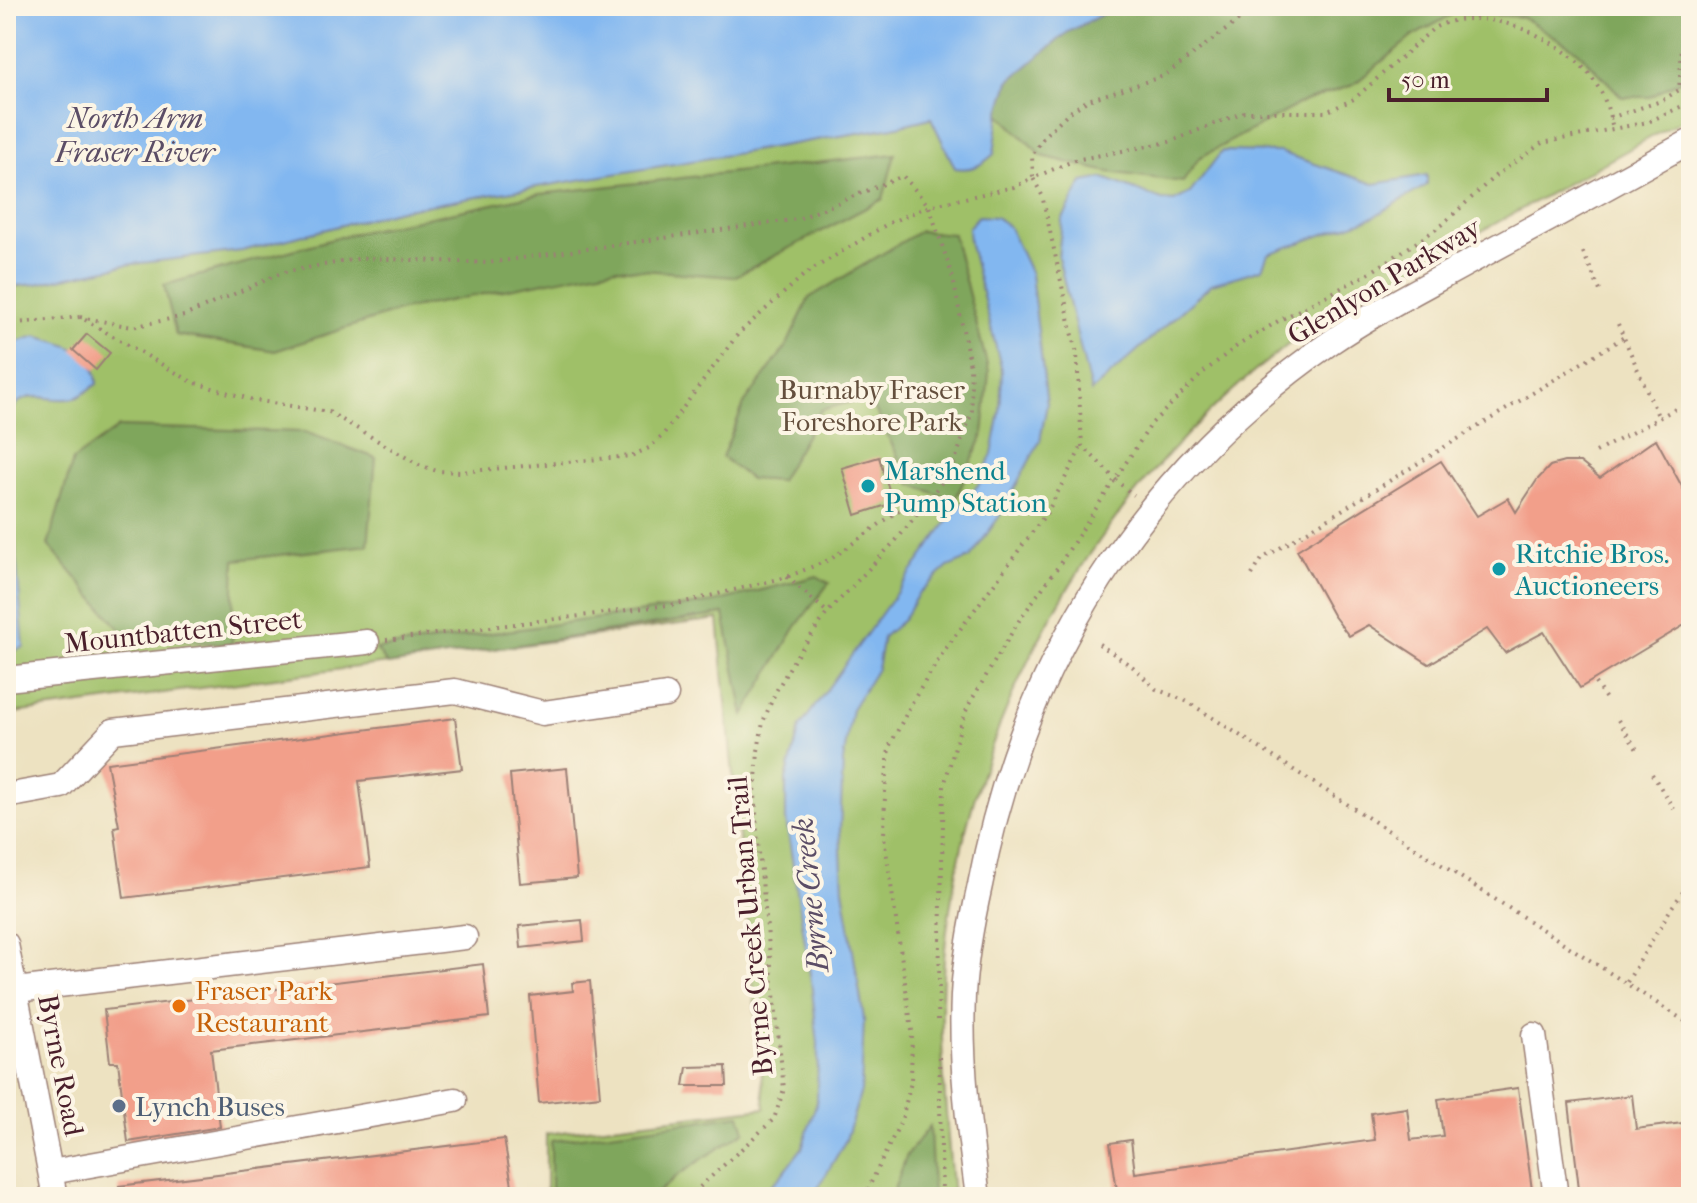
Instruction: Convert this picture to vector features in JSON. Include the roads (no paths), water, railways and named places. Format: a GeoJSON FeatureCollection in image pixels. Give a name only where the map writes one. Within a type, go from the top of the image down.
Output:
{"type":"FeatureCollection","features":[{"type":"Feature","properties":{"kind":"street","name":"Glenlyon Parkway"},"geometry":{"type":"LineString","coordinates":[[978,1197],[965,1102],[963,994],[969,940],[990,831],[1006,774],[1040,688],[1076,618],[1121,547],[1180,472],[1215,436],[1265,392],[1332,341],[1691,141]]}},
{"type":"Feature","properties":{"kind":"street","name":"Mountbatten Street"},"geometry":{"type":"LineString","coordinates":[[6,679],[367,642]]}},
{"type":"Feature","properties":{"kind":"street"},"geometry":{"type":"LineString","coordinates":[[6,796],[61,786],[113,731],[455,691],[543,713],[666,695]]}},
{"type":"Feature","properties":{"kind":"street"},"geometry":{"type":"LineString","coordinates":[[16,990],[465,937]]}},
{"type":"Feature","properties":{"kind":"street","name":"Byrne Road"},"geometry":{"type":"LineString","coordinates":[[7,949],[55,1197]]}},
{"type":"Feature","properties":{"kind":"street"},"geometry":{"type":"LineString","coordinates":[[1534,1035],[1556,1197]]}},
{"type":"Feature","properties":{"kind":"street"},"geometry":{"type":"LineString","coordinates":[[51,1172],[455,1100]]}},
{"type":"Feature","properties":{"kind":"water","name":"North Arm Fraser River"},"geometry":{"type":"Polygon","coordinates":[[[6,6],[1118,6],[1068,32],[1009,81],[999,114],[994,154],[972,168],[955,168],[931,118],[894,127],[400,210],[242,251],[125,265],[36,284],[6,287],[6,6]]]}},
{"type":"Feature","properties":{"kind":"water"},"geometry":{"type":"Polygon","coordinates":[[[1222,151],[1280,152],[1374,184],[1427,175],[1427,185],[1373,217],[1268,254],[1262,269],[1212,284],[1091,392],[1058,257],[1062,220],[1083,182],[1104,178],[1162,200],[1174,201],[1190,193],[1222,151]]]}},
{"type":"Feature","properties":{"kind":"water","name":"Byrne Creek"},"geometry":{"type":"Polygon","coordinates":[[[978,216],[996,217],[1009,227],[1031,274],[1047,404],[1040,441],[999,517],[970,558],[948,567],[918,594],[903,620],[883,637],[877,669],[852,709],[843,761],[840,830],[843,889],[864,1019],[861,1091],[846,1140],[813,1197],[758,1197],[780,1177],[802,1148],[817,1101],[818,1045],[811,981],[786,820],[786,779],[800,727],[953,514],[979,484],[992,454],[1000,412],[1002,371],[969,241],[968,228],[978,216]]]}},
{"type":"Feature","properties":{"kind":"water"},"geometry":{"type":"Polygon","coordinates":[[[36,336],[68,345],[84,355],[91,362],[97,384],[75,398],[27,398],[19,402],[6,424],[6,345],[36,336]]]}},
{"type":"Feature","properties":{"kind":"water"},"geometry":{"type":"Polygon","coordinates":[[[6,440],[24,647],[6,654],[6,440]]]}},
{"type":"Feature","properties":{"kind":"place","name":"Marshend Pump Station"},"geometry":{"type":"Point","coordinates":[868,486]}},
{"type":"Feature","properties":{"kind":"place","name":"Ritchie Bros. Auctioneers"},"geometry":{"type":"Point","coordinates":[1499,569]}},
{"type":"Feature","properties":{"kind":"place","name":"Fraser Park Restaurant"},"geometry":{"type":"Point","coordinates":[179,1006]}},
{"type":"Feature","properties":{"kind":"place","name":"Lynch Buses"},"geometry":{"type":"Point","coordinates":[119,1106]}},
{"type":"Feature","properties":{"kind":"park label","name":"Burnaby Fraser Foreshore Park"},"geometry":{"type":"Point","coordinates":[872,405]}}]}
